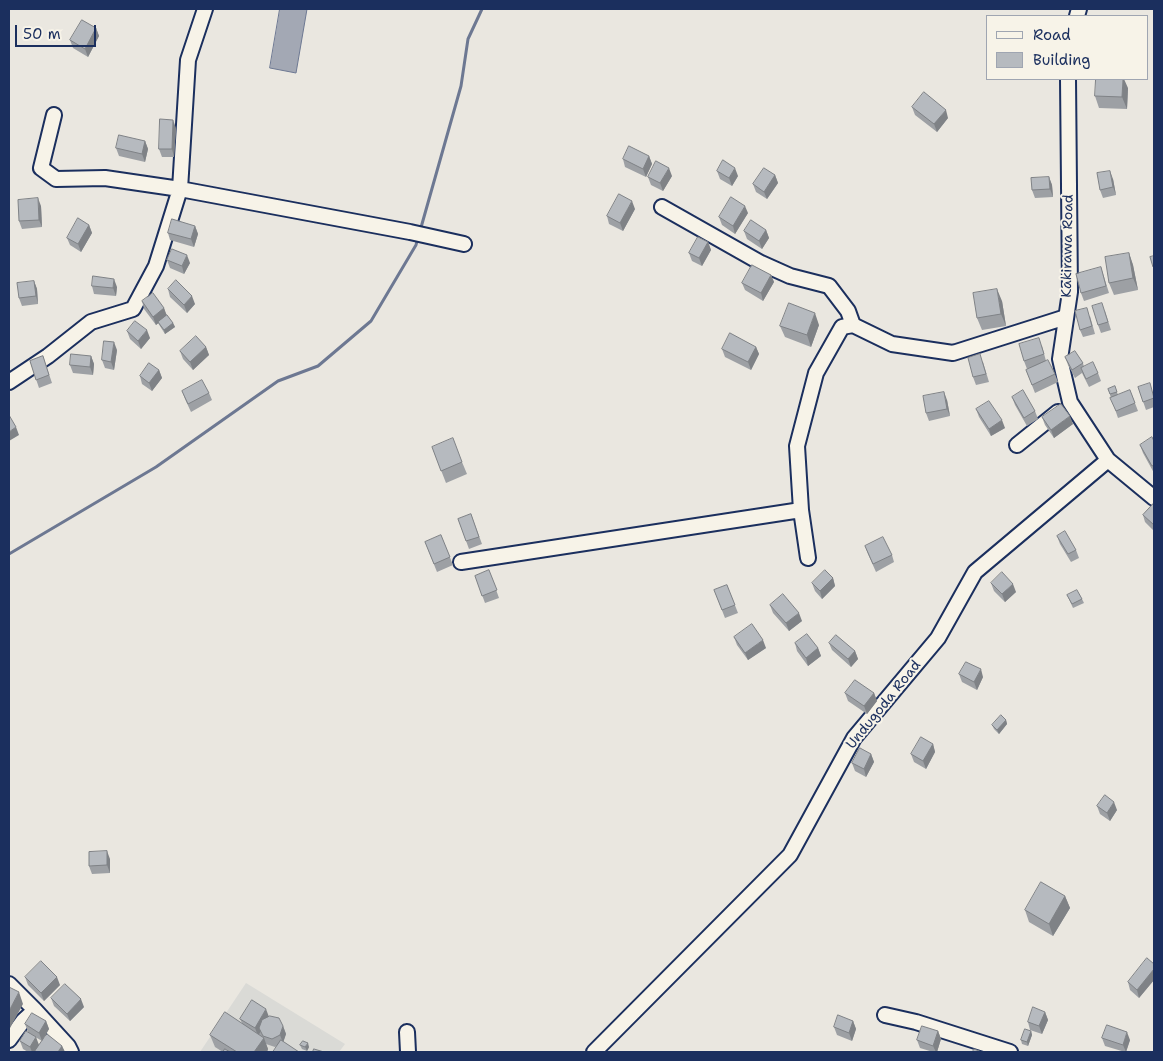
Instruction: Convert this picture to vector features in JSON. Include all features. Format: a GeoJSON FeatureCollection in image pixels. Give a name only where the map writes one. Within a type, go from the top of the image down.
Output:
{"type":"FeatureCollection","features":[{"type":"Feature","properties":{"kind":"street"},"geometry":{"type":"LineString","coordinates":[[9,382],[48,356],[91,322],[133,309],[156,266],[180,189],[188,60],[205,9]]}},
{"type":"Feature","properties":{"kind":"street","name":"Kakirawa Road"},"geometry":{"type":"LineString","coordinates":[[1068,80],[1070,292],[1060,359],[1070,402],[1108,460]]}},
{"type":"Feature","properties":{"kind":"street"},"geometry":{"type":"LineString","coordinates":[[54,115],[41,168],[56,179],[105,178],[180,189],[410,232],[464,244]]}},
{"type":"Feature","properties":{"kind":"street"},"geometry":{"type":"LineString","coordinates":[[662,207],[761,263],[790,276],[829,286],[848,312],[853,325]]}},
{"type":"Feature","properties":{"kind":"street"},"geometry":{"type":"LineString","coordinates":[[808,558],[801,510],[797,446],[816,373],[842,327],[853,325],[892,344],[953,352],[1066,317]]}},
{"type":"Feature","properties":{"kind":"street"},"geometry":{"type":"LineString","coordinates":[[1017,445],[1070,402]]}},
{"type":"Feature","properties":{"kind":"street"},"geometry":{"type":"LineString","coordinates":[[1108,460],[1154,498]]}},
{"type":"Feature","properties":{"kind":"street","name":"Undugoda Road"},"geometry":{"type":"LineString","coordinates":[[594,1052],[790,854],[854,738],[938,638],[975,572],[1108,460]]}},
{"type":"Feature","properties":{"kind":"street"},"geometry":{"type":"LineString","coordinates":[[462,562],[801,510]]}},
{"type":"Feature","properties":{"kind":"street"},"geometry":{"type":"LineString","coordinates":[[9,984],[68,1046],[71,1052]]}},
{"type":"Feature","properties":{"kind":"street"},"geometry":{"type":"LineString","coordinates":[[9,1040],[23,1021],[35,1010]]}},
{"type":"Feature","properties":{"kind":"street"},"geometry":{"type":"LineString","coordinates":[[885,1015],[916,1022],[1010,1052]]}},
{"type":"Feature","properties":{"kind":"street"},"geometry":{"type":"LineString","coordinates":[[407,1032],[408,1052]]}},
{"type":"Feature","properties":{"kind":"shaded area"},"geometry":{"type":"Polygon","coordinates":[[[280,9],[307,9],[296,73],[270,68],[280,9]]]}},
{"type":"Feature","properties":{"kind":"shaded area"},"geometry":{"type":"Polygon","coordinates":[[[246,983],[345,1044],[339,1052],[200,1052],[246,983]]]}},
{"type":"Feature","properties":{"kind":"building"},"geometry":{"type":"Polygon","coordinates":[[[82,20],[96,28],[85,49],[70,40],[82,20]]]}},
{"type":"Feature","properties":{"kind":"building"},"geometry":{"type":"Polygon","coordinates":[[[1096,80],[1123,80],[1122,97],[1095,96],[1096,80]]]}},
{"type":"Feature","properties":{"kind":"building"},"geometry":{"type":"Polygon","coordinates":[[[924,92],[946,110],[934,124],[912,107],[924,92]]]}},
{"type":"Feature","properties":{"kind":"building"},"geometry":{"type":"Polygon","coordinates":[[[160,119],[173,120],[172,149],[159,149],[160,119]]]}},
{"type":"Feature","properties":{"kind":"building"},"geometry":{"type":"Polygon","coordinates":[[[119,135],[145,141],[142,154],[116,148],[119,135]]]}},
{"type":"Feature","properties":{"kind":"building"},"geometry":{"type":"Polygon","coordinates":[[[629,146],[649,156],[643,169],[623,159],[629,146]]]}},
{"type":"Feature","properties":{"kind":"building"},"geometry":{"type":"Polygon","coordinates":[[[723,160],[735,168],[729,178],[717,171],[723,160]]]}},
{"type":"Feature","properties":{"kind":"building"},"geometry":{"type":"Polygon","coordinates":[[[656,161],[669,168],[660,183],[648,177],[656,161]]]}},
{"type":"Feature","properties":{"kind":"building"},"geometry":{"type":"Polygon","coordinates":[[[764,168],[775,175],[764,192],[753,184],[764,168]]]}},
{"type":"Feature","properties":{"kind":"building"},"geometry":{"type":"Polygon","coordinates":[[[1110,171],[1113,187],[1100,190],[1097,173],[1110,171]]]}},
{"type":"Feature","properties":{"kind":"building"},"geometry":{"type":"Polygon","coordinates":[[[1049,177],[1050,189],[1032,190],[1031,178],[1049,177]]]}},
{"type":"Feature","properties":{"kind":"building"},"geometry":{"type":"Polygon","coordinates":[[[619,194],[632,201],[620,223],[607,216],[619,194]]]}},
{"type":"Feature","properties":{"kind":"building"},"geometry":{"type":"Polygon","coordinates":[[[731,197],[745,206],[733,226],[719,217],[731,197]]]}},
{"type":"Feature","properties":{"kind":"building"},"geometry":{"type":"Polygon","coordinates":[[[38,198],[39,220],[19,221],[18,200],[38,198]]]}},
{"type":"Feature","properties":{"kind":"building"},"geometry":{"type":"Polygon","coordinates":[[[78,218],[89,225],[78,244],[67,238],[78,218]]]}},
{"type":"Feature","properties":{"kind":"building"},"geometry":{"type":"Polygon","coordinates":[[[172,219],[195,226],[191,239],[168,233],[172,219]]]}},
{"type":"Feature","properties":{"kind":"building"},"geometry":{"type":"Polygon","coordinates":[[[751,220],[766,230],[759,241],[744,231],[751,220]]]}},
{"type":"Feature","properties":{"kind":"building"},"geometry":{"type":"Polygon","coordinates":[[[698,237],[708,242],[699,258],[689,253],[698,237]]]}},
{"type":"Feature","properties":{"kind":"building"},"geometry":{"type":"Polygon","coordinates":[[[172,249],[187,255],[182,266],[167,260],[172,249]]]}},
{"type":"Feature","properties":{"kind":"building"},"geometry":{"type":"Polygon","coordinates":[[[1129,253],[1133,278],[1109,283],[1105,257],[1129,253]]]}},
{"type":"Feature","properties":{"kind":"building"},"geometry":{"type":"Polygon","coordinates":[[[1154,256],[1154,267],[1153,267],[1150,257],[1154,256]]]}},
{"type":"Feature","properties":{"kind":"building"},"geometry":{"type":"Polygon","coordinates":[[[752,265],[771,275],[761,293],[742,283],[752,265]]]}},
{"type":"Feature","properties":{"kind":"building"},"geometry":{"type":"Polygon","coordinates":[[[1101,267],[1106,286],[1081,293],[1076,274],[1101,267]]]}},
{"type":"Feature","properties":{"kind":"building"},"geometry":{"type":"Polygon","coordinates":[[[93,276],[114,279],[113,288],[92,286],[93,276]]]}},
{"type":"Feature","properties":{"kind":"building"},"geometry":{"type":"Polygon","coordinates":[[[176,280],[192,296],[184,305],[168,289],[176,280]]]}},
{"type":"Feature","properties":{"kind":"building"},"geometry":{"type":"Polygon","coordinates":[[[34,281],[36,296],[19,298],[17,283],[34,281]]]}},
{"type":"Feature","properties":{"kind":"building"},"geometry":{"type":"Polygon","coordinates":[[[997,289],[1001,314],[977,318],[973,293],[997,289]]]}},
{"type":"Feature","properties":{"kind":"building"},"geometry":{"type":"Polygon","coordinates":[[[153,293],[164,308],[153,317],[142,301],[153,293]]]}},
{"type":"Feature","properties":{"kind":"building"},"geometry":{"type":"Polygon","coordinates":[[[789,303],[815,313],[807,335],[780,326],[789,303]]]}},
{"type":"Feature","properties":{"kind":"building"},"geometry":{"type":"Polygon","coordinates":[[[1102,303],[1108,322],[1098,325],[1092,306],[1102,303]]]}},
{"type":"Feature","properties":{"kind":"building"},"geometry":{"type":"Polygon","coordinates":[[[1087,308],[1092,326],[1080,330],[1075,311],[1087,308]]]}},
{"type":"Feature","properties":{"kind":"building"},"geometry":{"type":"Polygon","coordinates":[[[167,315],[173,323],[164,330],[158,322],[167,315]]]}},
{"type":"Feature","properties":{"kind":"building"},"geometry":{"type":"Polygon","coordinates":[[[135,321],[147,330],[138,341],[127,331],[135,321]]]}},
{"type":"Feature","properties":{"kind":"building"},"geometry":{"type":"Polygon","coordinates":[[[730,333],[756,347],[748,362],[722,349],[730,333]]]}},
{"type":"Feature","properties":{"kind":"building"},"geometry":{"type":"Polygon","coordinates":[[[196,336],[206,347],[190,362],[180,351],[196,336]]]}},
{"type":"Feature","properties":{"kind":"building"},"geometry":{"type":"Polygon","coordinates":[[[1039,338],[1044,354],[1024,361],[1019,344],[1039,338]]]}},
{"type":"Feature","properties":{"kind":"building"},"geometry":{"type":"Polygon","coordinates":[[[104,341],[114,342],[111,362],[102,360],[104,341]]]}},
{"type":"Feature","properties":{"kind":"building"},"geometry":{"type":"Polygon","coordinates":[[[1075,351],[1083,363],[1072,370],[1065,357],[1075,351]]]}},
{"type":"Feature","properties":{"kind":"building"},"geometry":{"type":"Polygon","coordinates":[[[71,354],[91,356],[90,367],[70,365],[71,354]]]}},
{"type":"Feature","properties":{"kind":"building"},"geometry":{"type":"Polygon","coordinates":[[[980,354],[986,374],[973,377],[968,358],[980,354]]]}},
{"type":"Feature","properties":{"kind":"building"},"geometry":{"type":"Polygon","coordinates":[[[43,356],[49,375],[36,380],[30,361],[43,356]]]}},
{"type":"Feature","properties":{"kind":"building"},"geometry":{"type":"Polygon","coordinates":[[[1048,360],[1055,374],[1032,385],[1026,370],[1048,360]]]}},
{"type":"Feature","properties":{"kind":"building"},"geometry":{"type":"Polygon","coordinates":[[[1093,362],[1098,373],[1086,379],[1081,368],[1093,362]]]}},
{"type":"Feature","properties":{"kind":"building"},"geometry":{"type":"Polygon","coordinates":[[[149,363],[159,370],[149,383],[140,376],[149,363]]]}},
{"type":"Feature","properties":{"kind":"building"},"geometry":{"type":"Polygon","coordinates":[[[202,380],[209,393],[188,404],[182,391],[202,380]]]}},
{"type":"Feature","properties":{"kind":"building"},"geometry":{"type":"Polygon","coordinates":[[[1150,383],[1154,398],[1143,402],[1138,387],[1150,383]]]}},
{"type":"Feature","properties":{"kind":"building"},"geometry":{"type":"Polygon","coordinates":[[[1115,386],[1117,392],[1110,394],[1108,389],[1115,386]]]}},
{"type":"Feature","properties":{"kind":"building"},"geometry":{"type":"Polygon","coordinates":[[[1023,390],[1035,411],[1024,418],[1012,397],[1023,390]]]}},
{"type":"Feature","properties":{"kind":"building"},"geometry":{"type":"Polygon","coordinates":[[[1130,390],[1135,403],[1116,411],[1110,398],[1130,390]]]}},
{"type":"Feature","properties":{"kind":"building"},"geometry":{"type":"Polygon","coordinates":[[[944,392],[947,409],[926,413],[923,396],[944,392]]]}},
{"type":"Feature","properties":{"kind":"building"},"geometry":{"type":"Polygon","coordinates":[[[989,401],[1002,420],[989,429],[976,409],[989,401]]]}},
{"type":"Feature","properties":{"kind":"building"},"geometry":{"type":"Polygon","coordinates":[[[1061,404],[1070,416],[1051,430],[1042,417],[1061,404]]]}},
{"type":"Feature","properties":{"kind":"building"},"geometry":{"type":"Polygon","coordinates":[[[9,415],[16,427],[9,432],[9,415]]]}},
{"type":"Feature","properties":{"kind":"building"},"geometry":{"type":"Polygon","coordinates":[[[1152,437],[1154,441],[1154,465],[1152,466],[1140,445],[1152,437]]]}},
{"type":"Feature","properties":{"kind":"building"},"geometry":{"type":"Polygon","coordinates":[[[453,438],[462,462],[441,471],[432,447],[453,438]]]}},
{"type":"Feature","properties":{"kind":"building"},"geometry":{"type":"Polygon","coordinates":[[[1154,503],[1154,525],[1143,515],[1154,503]]]}},
{"type":"Feature","properties":{"kind":"building"},"geometry":{"type":"Polygon","coordinates":[[[471,514],[479,537],[466,541],[458,519],[471,514]]]}},
{"type":"Feature","properties":{"kind":"building"},"geometry":{"type":"Polygon","coordinates":[[[1065,531],[1076,550],[1068,554],[1057,536],[1065,531]]]}},
{"type":"Feature","properties":{"kind":"building"},"geometry":{"type":"Polygon","coordinates":[[[441,535],[450,557],[434,564],[425,542],[441,535]]]}},
{"type":"Feature","properties":{"kind":"building"},"geometry":{"type":"Polygon","coordinates":[[[883,537],[892,555],[873,564],[865,546],[883,537]]]}},
{"type":"Feature","properties":{"kind":"building"},"geometry":{"type":"Polygon","coordinates":[[[489,570],[497,590],[482,596],[475,576],[489,570]]]}},
{"type":"Feature","properties":{"kind":"building"},"geometry":{"type":"Polygon","coordinates":[[[825,570],[833,578],[820,591],[812,583],[825,570]]]}},
{"type":"Feature","properties":{"kind":"building"},"geometry":{"type":"Polygon","coordinates":[[[1002,572],[1013,584],[1002,594],[991,583],[1002,572]]]}},
{"type":"Feature","properties":{"kind":"building"},"geometry":{"type":"Polygon","coordinates":[[[727,585],[735,605],[722,610],[714,590],[727,585]]]}},
{"type":"Feature","properties":{"kind":"building"},"geometry":{"type":"Polygon","coordinates":[[[1077,590],[1082,599],[1072,604],[1067,595],[1077,590]]]}},
{"type":"Feature","properties":{"kind":"building"},"geometry":{"type":"Polygon","coordinates":[[[783,594],[799,613],[786,623],[770,605],[783,594]]]}},
{"type":"Feature","properties":{"kind":"building"},"geometry":{"type":"Polygon","coordinates":[[[752,624],[763,640],[745,653],[734,637],[752,624]]]}},
{"type":"Feature","properties":{"kind":"building"},"geometry":{"type":"Polygon","coordinates":[[[807,634],[818,648],[806,658],[795,643],[807,634]]]}},
{"type":"Feature","properties":{"kind":"building"},"geometry":{"type":"Polygon","coordinates":[[[836,635],[855,651],[848,659],[829,643],[836,635]]]}},
{"type":"Feature","properties":{"kind":"building"},"geometry":{"type":"Polygon","coordinates":[[[966,662],[981,669],[974,682],[959,674],[966,662]]]}},
{"type":"Feature","properties":{"kind":"building"},"geometry":{"type":"Polygon","coordinates":[[[855,680],[874,693],[864,706],[845,693],[855,680]]]}},
{"type":"Feature","properties":{"kind":"building"},"geometry":{"type":"Polygon","coordinates":[[[1001,715],[1006,720],[997,730],[992,725],[1001,715]]]}},
{"type":"Feature","properties":{"kind":"building"},"geometry":{"type":"Polygon","coordinates":[[[921,737],[933,744],[923,761],[911,754],[921,737]]]}},
{"type":"Feature","properties":{"kind":"building"},"geometry":{"type":"Polygon","coordinates":[[[860,748],[871,754],[864,769],[852,763],[860,748]]]}},
{"type":"Feature","properties":{"kind":"building"},"geometry":{"type":"Polygon","coordinates":[[[1105,795],[1114,802],[1107,813],[1097,806],[1105,795]]]}},
{"type":"Feature","properties":{"kind":"building"},"geometry":{"type":"Polygon","coordinates":[[[107,851],[107,865],[89,866],[89,852],[107,851]]]}},
{"type":"Feature","properties":{"kind":"building"},"geometry":{"type":"Polygon","coordinates":[[[1041,882],[1065,896],[1049,924],[1025,910],[1041,882]]]}},
{"type":"Feature","properties":{"kind":"building"},"geometry":{"type":"Polygon","coordinates":[[[1147,958],[1154,964],[1154,969],[1137,990],[1128,982],[1147,958]]]}},
{"type":"Feature","properties":{"kind":"building"},"geometry":{"type":"Polygon","coordinates":[[[41,961],[57,977],[41,993],[25,977],[41,961]]]}},
{"type":"Feature","properties":{"kind":"building"},"geometry":{"type":"Polygon","coordinates":[[[65,984],[81,999],[67,1014],[51,998],[65,984]]]}},
{"type":"Feature","properties":{"kind":"building"},"geometry":{"type":"Polygon","coordinates":[[[9,987],[19,992],[9,1011],[9,987]]]}},
{"type":"Feature","properties":{"kind":"building"},"geometry":{"type":"Polygon","coordinates":[[[252,1000],[266,1009],[255,1028],[240,1019],[252,1000]]]}},
{"type":"Feature","properties":{"kind":"building"},"geometry":{"type":"Polygon","coordinates":[[[1033,1007],[1045,1012],[1039,1026],[1028,1022],[1033,1007]]]}},
{"type":"Feature","properties":{"kind":"building"},"geometry":{"type":"Polygon","coordinates":[[[225,1012],[264,1038],[254,1052],[237,1052],[210,1035],[225,1012]]]}},
{"type":"Feature","properties":{"kind":"building"},"geometry":{"type":"Polygon","coordinates":[[[32,1013],[46,1021],[39,1033],[25,1024],[32,1013]]]}},
{"type":"Feature","properties":{"kind":"building"},"geometry":{"type":"Polygon","coordinates":[[[838,1015],[853,1021],[849,1033],[834,1027],[838,1015]]]}},
{"type":"Feature","properties":{"kind":"building"},"geometry":{"type":"Polygon","coordinates":[[[270,1016],[279,1018],[283,1026],[280,1035],[272,1039],[263,1036],[259,1028],[262,1020],[270,1016]]]}},
{"type":"Feature","properties":{"kind":"building"},"geometry":{"type":"Polygon","coordinates":[[[1107,1025],[1127,1032],[1123,1045],[1102,1038],[1107,1025]]]}},
{"type":"Feature","properties":{"kind":"building"},"geometry":{"type":"Polygon","coordinates":[[[922,1026],[938,1031],[933,1046],[917,1040],[922,1026]]]}},
{"type":"Feature","properties":{"kind":"building"},"geometry":{"type":"Polygon","coordinates":[[[1025,1029],[1031,1031],[1027,1042],[1021,1040],[1025,1029]]]}},
{"type":"Feature","properties":{"kind":"building"},"geometry":{"type":"Polygon","coordinates":[[[26,1031],[36,1037],[30,1047],[20,1041],[26,1031]]]}},
{"type":"Feature","properties":{"kind":"building"},"geometry":{"type":"Polygon","coordinates":[[[47,1034],[62,1046],[58,1052],[35,1051],[47,1034]]]}},
{"type":"Feature","properties":{"kind":"building"},"geometry":{"type":"Polygon","coordinates":[[[281,1040],[299,1052],[273,1052],[281,1040]]]}},
{"type":"Feature","properties":{"kind":"building"},"geometry":{"type":"Polygon","coordinates":[[[303,1041],[308,1043],[305,1047],[300,1045],[303,1041]]]}},
{"type":"Feature","properties":{"kind":"building"},"geometry":{"type":"Polygon","coordinates":[[[314,1049],[324,1052],[313,1052],[314,1049]]]}},
{"type":"Feature","properties":{"kind":"waterway"},"geometry":{"type":"LineString","coordinates":[[420,231],[461,86],[468,39],[482,9]]}},
{"type":"Feature","properties":{"kind":"waterway"},"geometry":{"type":"LineString","coordinates":[[9,554],[156,467],[278,381],[318,366],[371,321],[416,245],[418,237]]}}]}
